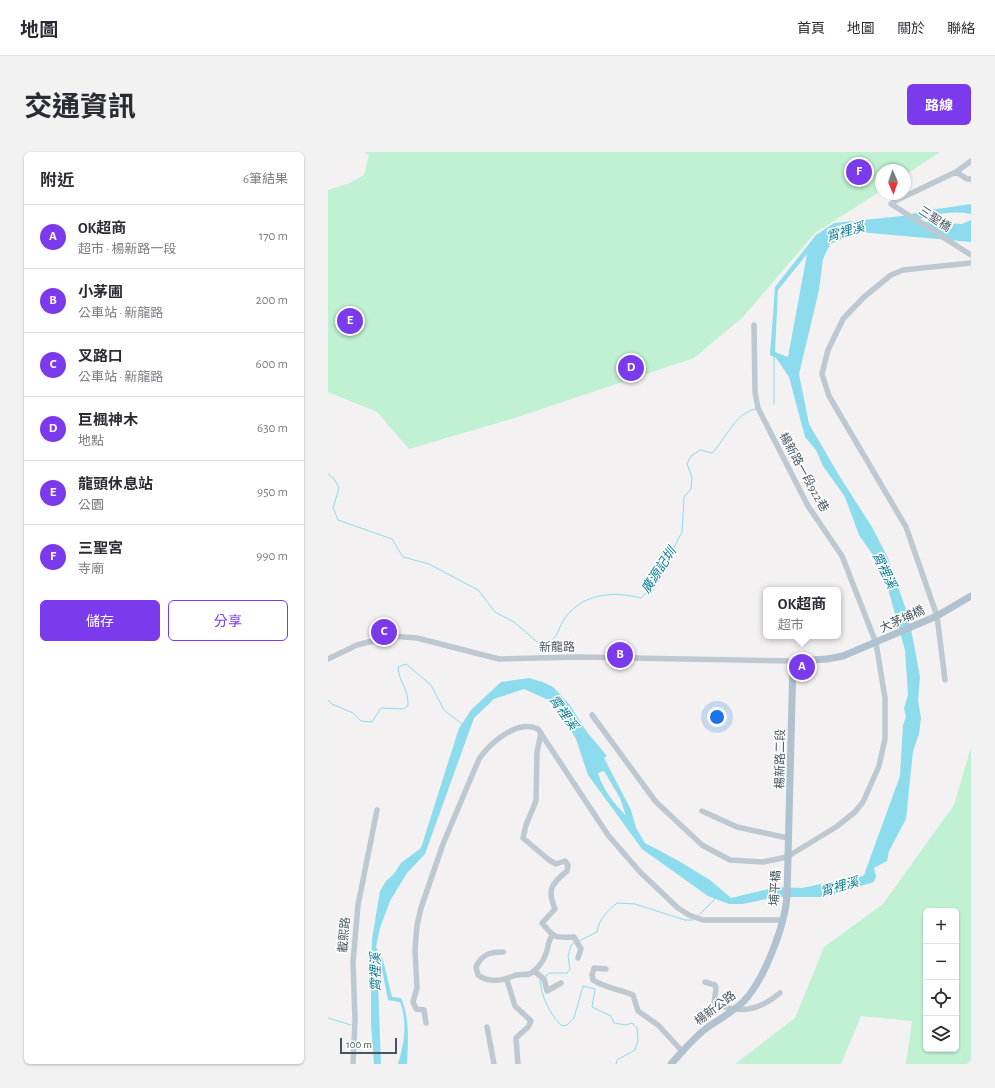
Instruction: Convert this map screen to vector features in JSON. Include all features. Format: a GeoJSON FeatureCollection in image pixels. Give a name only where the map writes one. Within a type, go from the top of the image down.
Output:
{"type":"FeatureCollection","features":[{"type":"Feature","properties":{"kind":"main road","name":"大茅埔橋"},"geometry":{"type":"LineString","coordinates":[[793,661],[827,659],[843,656],[937,616],[971,596]]}},
{"type":"Feature","properties":{"kind":"main road","name":"楊新路二段"},"geometry":{"type":"LineString","coordinates":[[787,857],[793,661]]}},
{"type":"Feature","properties":{"kind":"main road","name":"埔平橋"},"geometry":{"type":"LineString","coordinates":[[783,920],[786,900],[787,857]]}},
{"type":"Feature","properties":{"kind":"main road","name":"楊新公路"},"geometry":{"type":"LineString","coordinates":[[671,1064],[700,1034],[735,1009],[747,997],[757,983],[783,920]]}},
{"type":"Feature","properties":{"kind":"street"},"geometry":{"type":"LineString","coordinates":[[971,161],[956,172],[967,179],[971,179]]}},
{"type":"Feature","properties":{"kind":"street","name":"三聖橋"},"geometry":{"type":"LineString","coordinates":[[956,172],[891,204],[971,255]]}},
{"type":"Feature","properties":{"kind":"street"},"geometry":{"type":"LineString","coordinates":[[945,680],[937,616],[906,527],[829,396],[822,374],[828,350],[843,319],[864,297],[891,275],[903,270],[971,263]]}},
{"type":"Feature","properties":{"kind":"street","name":"楊新路一段922巷"},"geometry":{"type":"LineString","coordinates":[[592,715],[656,802],[702,846],[730,860],[763,862],[787,857],[836,827],[855,812],[863,802],[871,787],[883,752],[886,714],[876,643],[842,556],[808,506],[758,408],[755,386],[754,325]]}},
{"type":"Feature","properties":{"kind":"street","name":"新龍路"},"geometry":{"type":"LineString","coordinates":[[328,659],[357,645],[392,636],[417,638],[499,659],[579,657],[793,661]]}},
{"type":"Feature","properties":{"kind":"street"},"geometry":{"type":"LineString","coordinates":[[426,1022],[424,1010],[416,1009],[413,1002],[417,988],[415,950],[417,925],[443,844],[479,759],[486,749],[506,734],[523,726],[532,726],[538,729],[608,835],[640,872],[678,908],[689,915],[703,920],[783,920]]}},
{"type":"Feature","properties":{"kind":"street"},"geometry":{"type":"LineString","coordinates":[[541,733],[537,752],[536,801],[526,825],[523,838],[549,860],[556,864],[565,861],[568,865],[567,871],[557,879],[550,890],[550,896],[555,909],[542,923],[552,936],[558,938],[574,937],[581,949],[578,958]]}},
{"type":"Feature","properties":{"kind":"street","name":"載熙路"},"geometry":{"type":"LineString","coordinates":[[353,1064],[355,1020],[353,962],[358,905],[377,810]]}},
{"type":"Feature","properties":{"kind":"street"},"geometry":{"type":"LineString","coordinates":[[702,811],[737,827],[788,838]]}},
{"type":"Feature","properties":{"kind":"street"},"geometry":{"type":"LineString","coordinates":[[503,952],[494,952],[484,956],[476,967],[476,972],[485,979],[507,980],[518,975],[528,974],[534,971],[545,957],[549,939],[552,936]]}},
{"type":"Feature","properties":{"kind":"street"},"geometry":{"type":"LineString","coordinates":[[606,969],[594,968],[592,975],[593,980],[601,984],[618,988],[633,995],[638,1011],[658,1025],[683,1052]]}},
{"type":"Feature","properties":{"kind":"street"},"geometry":{"type":"LineString","coordinates":[[534,971],[544,979],[546,991],[561,982]]}},
{"type":"Feature","properties":{"kind":"street"},"geometry":{"type":"LineString","coordinates":[[507,980],[515,1006],[531,1021],[528,1027],[516,1038],[518,1064]]}},
{"type":"Feature","properties":{"kind":"street"},"geometry":{"type":"LineString","coordinates":[[705,982],[715,985],[714,1004],[735,1009],[750,1010],[766,1003],[780,993]]}},
{"type":"Feature","properties":{"kind":"street"},"geometry":{"type":"LineString","coordinates":[[487,1027],[494,1064]]}},
{"type":"Feature","properties":{"kind":"green space"},"geometry":{"type":"Polygon","coordinates":[[[364,152],[940,152],[911,171],[911,164],[875,164],[875,195],[815,233],[743,317],[694,358],[518,417],[409,449],[377,412],[328,392],[328,190],[350,183],[364,175],[369,155],[364,152]]]}},
{"type":"Feature","properties":{"kind":"green space"},"geometry":{"type":"Polygon","coordinates":[[[971,747],[971,1064],[906,1064],[912,1021],[861,1016],[841,1064],[735,1064],[795,1018],[824,947],[883,904],[954,805],[971,747]]]}},
{"type":"Feature","properties":{"kind":"water","name":"霄裡溪"},"geometry":{"type":"Polygon","coordinates":[[[971,204],[971,214],[945,213],[920,219],[926,222],[962,224],[971,220],[971,242],[859,232],[830,244],[823,259],[819,290],[799,374],[809,424],[840,477],[872,527],[888,558],[909,618],[920,677],[918,700],[921,718],[919,734],[913,751],[906,819],[889,851],[887,861],[874,868],[876,876],[874,882],[824,897],[776,897],[743,904],[729,904],[708,896],[642,849],[588,775],[576,739],[555,703],[524,689],[494,699],[474,718],[425,854],[407,873],[390,901],[380,928],[376,947],[383,960],[392,997],[401,998],[406,1014],[408,1030],[407,1064],[398,1064],[404,1033],[404,1017],[400,1002],[388,1000],[381,964],[377,958],[381,1064],[374,1064],[371,1023],[372,939],[380,891],[401,863],[421,848],[459,728],[472,709],[501,682],[529,678],[553,687],[569,704],[587,732],[607,756],[604,758],[631,810],[636,828],[645,843],[710,880],[731,898],[777,887],[802,888],[839,880],[850,882],[864,875],[900,776],[903,725],[906,717],[904,708],[908,695],[905,650],[887,585],[879,564],[859,535],[845,497],[823,466],[816,450],[805,437],[789,377],[776,358],[770,355],[775,287],[816,235],[834,223],[902,216],[971,204]],[[807,254],[778,290],[775,352],[788,357],[807,254]],[[604,771],[598,773],[603,785],[613,801],[626,816],[620,798],[604,771]]]}},
{"type":"Feature","properties":{"kind":"waterway","name":"廣源記圳"},"geometry":{"type":"LineString","coordinates":[[774,357],[774,404]]}},
{"type":"Feature","properties":{"kind":"waterway","name":"廣源記圳"},"geometry":{"type":"LineString","coordinates":[[328,474],[335,480],[339,488],[333,508],[338,520],[392,539],[403,557],[429,564],[478,590],[495,612],[514,622],[542,646],[552,641],[565,618],[581,603],[599,596],[609,595],[641,598],[647,592],[669,557],[682,532],[684,497],[691,489],[692,477],[687,464],[691,456],[700,450],[712,453],[741,416],[755,409]]}},
{"type":"Feature","properties":{"kind":"waterway"},"geometry":{"type":"LineString","coordinates":[[328,700],[332,704],[353,713],[361,721],[372,722],[381,708],[403,709],[408,706],[408,700],[398,667],[406,664],[431,685],[444,710],[462,724]]}},
{"type":"Feature","properties":{"kind":"waterway"},"geometry":{"type":"LineString","coordinates":[[699,915],[716,898]]}},
{"type":"Feature","properties":{"kind":"waterway"},"geometry":{"type":"LineString","coordinates":[[579,941],[597,932],[602,919],[617,903],[635,904],[685,920],[693,920]]}},
{"type":"Feature","properties":{"kind":"waterway"},"geometry":{"type":"LineString","coordinates":[[544,977],[550,973],[567,973],[570,969],[568,956],[571,945],[574,943]]}},
{"type":"Feature","properties":{"kind":"waterway"},"geometry":{"type":"LineString","coordinates":[[540,979],[540,985],[546,1004],[562,1026],[567,1025],[574,1018],[583,986],[595,989],[592,1007],[611,1016],[614,1023],[626,1025],[632,1023],[637,1028],[638,1040],[635,1050],[617,1060],[616,1064]]}},
{"type":"Feature","properties":{"kind":"waterway"},"geometry":{"type":"LineString","coordinates":[[328,1018],[351,1025]]}},
{"type":"Feature","properties":{"kind":"place","name":"三聖宮"},"geometry":{"type":"Point","coordinates":[859,172]}},
{"type":"Feature","properties":{"kind":"place","name":"龍頭休息站"},"geometry":{"type":"Point","coordinates":[350,321]}},
{"type":"Feature","properties":{"kind":"place","name":"巨楓神木"},"geometry":{"type":"Point","coordinates":[631,368]}},
{"type":"Feature","properties":{"kind":"place","name":"叉路口"},"geometry":{"type":"Point","coordinates":[384,632]}},
{"type":"Feature","properties":{"kind":"place","name":"小茅圃"},"geometry":{"type":"Point","coordinates":[620,655]}},
{"type":"Feature","properties":{"kind":"place","name":"OK超商"},"geometry":{"type":"Point","coordinates":[802,667]}}]}
